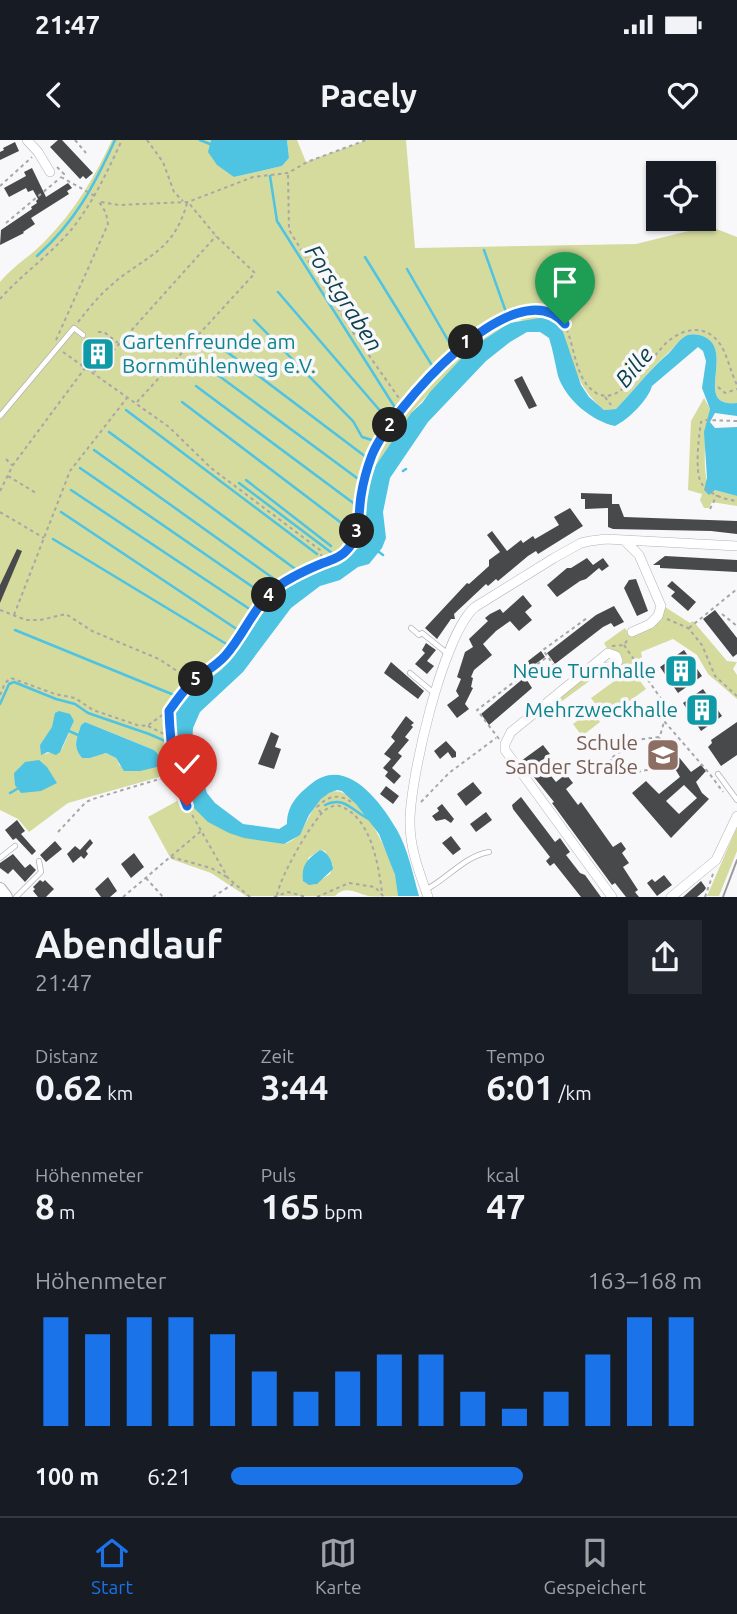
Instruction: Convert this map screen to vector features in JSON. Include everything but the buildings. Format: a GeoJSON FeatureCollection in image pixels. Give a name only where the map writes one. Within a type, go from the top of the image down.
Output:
{"type":"FeatureCollection","features":[{"type":"Feature","properties":{"kind":"main road"},"geometry":{"type":"LineString","coordinates":[[0,889],[6,897]]}},
{"type":"Feature","properties":{"kind":"street"},"geometry":{"type":"LineString","coordinates":[[27,140],[50,172]]}},
{"type":"Feature","properties":{"kind":"street"},"geometry":{"type":"LineString","coordinates":[[427,893],[414,851],[410,826],[413,783],[449,655],[461,623],[475,607],[581,543],[598,539],[737,546]]}},
{"type":"Feature","properties":{"kind":"street"},"geometry":{"type":"LineString","coordinates":[[624,540],[639,555],[661,606],[658,616],[641,629],[632,632]]}},
{"type":"Feature","properties":{"kind":"street"},"geometry":{"type":"LineString","coordinates":[[608,653],[616,656],[618,661],[615,666],[588,670],[501,741],[509,758],[612,897]]}},
{"type":"Feature","properties":{"kind":"street"},"geometry":{"type":"LineString","coordinates":[[670,897],[716,860],[737,816]]}},
{"type":"Feature","properties":{"kind":"lane"},"geometry":{"type":"LineString","coordinates":[[0,416],[74,328],[83,335]]}},
{"type":"Feature","properties":{"kind":"lane"},"geometry":{"type":"LineString","coordinates":[[411,628],[419,635],[422,633],[449,655]]}},
{"type":"Feature","properties":{"kind":"lane"},"geometry":{"type":"LineString","coordinates":[[410,673],[436,695]]}},
{"type":"Feature","properties":{"kind":"lane"},"geometry":{"type":"LineString","coordinates":[[718,775],[737,800]]}},
{"type":"Feature","properties":{"kind":"lane"},"geometry":{"type":"LineString","coordinates":[[0,858],[15,846]]}},
{"type":"Feature","properties":{"kind":"lane"},"geometry":{"type":"LineString","coordinates":[[427,893],[477,854],[489,852]]}},
{"type":"Feature","properties":{"kind":"lane"},"geometry":{"type":"LineString","coordinates":[[16,897],[41,872],[39,861]]}},
{"type":"Feature","properties":{"kind":"path"},"geometry":{"type":"LineString","coordinates":[[75,140],[86,153]]}},
{"type":"Feature","properties":{"kind":"path"},"geometry":{"type":"LineString","coordinates":[[0,299],[69,232],[96,198],[122,140]]}},
{"type":"Feature","properties":{"kind":"path"},"geometry":{"type":"LineString","coordinates":[[136,403],[254,273],[174,192],[163,162],[147,140]]}},
{"type":"Feature","properties":{"kind":"path"},"geometry":{"type":"LineString","coordinates":[[6,223],[61,177],[104,203],[119,205],[186,202],[253,177],[288,173],[307,162],[366,140]]}},
{"type":"Feature","properties":{"kind":"path"},"geometry":{"type":"LineString","coordinates":[[0,186],[38,152]]}},
{"type":"Feature","properties":{"kind":"path"},"geometry":{"type":"LineString","coordinates":[[288,173],[289,230],[352,331],[404,405]]}},
{"type":"Feature","properties":{"kind":"path"},"geometry":{"type":"LineString","coordinates":[[96,198],[106,213],[108,224],[56,338],[56,347],[169,427],[211,468],[320,550],[324,563]]}},
{"type":"Feature","properties":{"kind":"path"},"geometry":{"type":"LineString","coordinates":[[74,328],[108,287],[165,245],[183,218],[186,202]]}},
{"type":"Feature","properties":{"kind":"path"},"geometry":{"type":"LineString","coordinates":[[93,373],[216,236]]}},
{"type":"Feature","properties":{"kind":"path"},"geometry":{"type":"LineString","coordinates":[[147,726],[169,711],[193,682],[222,659],[272,591],[340,556],[353,542],[361,495],[373,453],[404,405],[443,363],[471,338],[508,318],[534,310],[552,313],[565,324],[585,379],[593,390],[604,396],[611,405]]}},
{"type":"Feature","properties":{"kind":"path"},"geometry":{"type":"LineString","coordinates":[[604,396],[620,391],[666,343],[690,329],[711,334],[720,343],[737,387],[724,393],[718,387]]}},
{"type":"Feature","properties":{"kind":"path"},"geometry":{"type":"LineString","coordinates":[[99,332],[104,332],[119,344]]}},
{"type":"Feature","properties":{"kind":"path"},"geometry":{"type":"LineString","coordinates":[[0,491],[13,465],[85,368]]}},
{"type":"Feature","properties":{"kind":"path"},"geometry":{"type":"LineString","coordinates":[[14,615],[70,471],[128,398]]}},
{"type":"Feature","properties":{"kind":"path"},"geometry":{"type":"LineString","coordinates":[[737,421],[705,419],[701,422],[699,436],[700,477],[703,486],[717,495],[737,501]]}},
{"type":"Feature","properties":{"kind":"path"},"geometry":{"type":"LineString","coordinates":[[6,459],[13,465]]}},
{"type":"Feature","properties":{"kind":"path"},"geometry":{"type":"LineString","coordinates":[[7,475],[36,493]]}},
{"type":"Feature","properties":{"kind":"path"},"geometry":{"type":"LineString","coordinates":[[710,509],[717,495]]}},
{"type":"Feature","properties":{"kind":"path"},"geometry":{"type":"LineString","coordinates":[[0,512],[45,538]]}},
{"type":"Feature","properties":{"kind":"path"},"geometry":{"type":"LineString","coordinates":[[688,628],[737,589]]}},
{"type":"Feature","properties":{"kind":"path"},"geometry":{"type":"LineString","coordinates":[[0,610],[26,620],[66,614],[92,631],[159,659],[193,682]]}},
{"type":"Feature","properties":{"kind":"path"},"geometry":{"type":"LineString","coordinates":[[722,614],[737,626]]}},
{"type":"Feature","properties":{"kind":"path"},"geometry":{"type":"LineString","coordinates":[[658,616],[688,628],[702,645],[715,676],[737,696]]}},
{"type":"Feature","properties":{"kind":"path"},"geometry":{"type":"LineString","coordinates":[[568,685],[543,650],[587,618]]}},
{"type":"Feature","properties":{"kind":"path"},"geometry":{"type":"LineString","coordinates":[[624,645],[632,632]]}},
{"type":"Feature","properties":{"kind":"path"},"geometry":{"type":"LineString","coordinates":[[608,653],[607,646],[624,645]]}},
{"type":"Feature","properties":{"kind":"path"},"geometry":{"type":"LineString","coordinates":[[624,645],[668,709],[652,764],[647,770],[622,775],[610,759],[636,740],[659,737]]}},
{"type":"Feature","properties":{"kind":"path"},"geometry":{"type":"LineString","coordinates":[[411,814],[449,773],[501,741],[477,710],[547,657]]}},
{"type":"Feature","properties":{"kind":"path"},"geometry":{"type":"LineString","coordinates":[[185,676],[191,670]]}},
{"type":"Feature","properties":{"kind":"path"},"geometry":{"type":"LineString","coordinates":[[0,695],[7,680],[15,679],[55,694],[75,698],[104,715],[147,726],[169,737]]}},
{"type":"Feature","properties":{"kind":"path"},"geometry":{"type":"LineString","coordinates":[[169,711],[169,737],[176,774],[187,806],[228,878]]}},
{"type":"Feature","properties":{"kind":"path"},"geometry":{"type":"LineString","coordinates":[[664,721],[725,795]]}},
{"type":"Feature","properties":{"kind":"path"},"geometry":{"type":"LineString","coordinates":[[58,832],[86,802],[176,774]]}},
{"type":"Feature","properties":{"kind":"path"},"geometry":{"type":"LineString","coordinates":[[321,813],[317,807],[328,798],[346,798],[354,804]]}},
{"type":"Feature","properties":{"kind":"path"},"geometry":{"type":"LineString","coordinates":[[276,896],[281,881],[321,813],[335,805],[343,807],[358,818],[373,849],[384,897]]}},
{"type":"Feature","properties":{"kind":"path"},"geometry":{"type":"LineString","coordinates":[[123,897],[202,830]]}},
{"type":"Feature","properties":{"kind":"path"},"geometry":{"type":"LineString","coordinates":[[170,856],[211,868],[228,878],[250,897]]}},
{"type":"Feature","properties":{"kind":"path"},"geometry":{"type":"LineString","coordinates":[[705,897],[716,860]]}},
{"type":"Feature","properties":{"kind":"path"},"geometry":{"type":"LineString","coordinates":[[145,877],[163,897]]}},
{"type":"Feature","properties":{"kind":"path"},"geometry":{"type":"LineString","coordinates":[[213,897],[233,883]]}},
{"type":"Feature","properties":{"kind":"path"},"geometry":{"type":"LineString","coordinates":[[317,897],[349,883],[375,887],[382,892]]}},
{"type":"Feature","properties":{"kind":"path"},"geometry":{"type":"LineString","coordinates":[[276,896],[288,892],[306,897]]}},
{"type":"Feature","properties":{"kind":"green space"},"geometry":{"type":"Polygon","coordinates":[[[112,140],[211,140],[210,144],[234,177],[282,166],[289,158],[287,140],[297,140],[306,162],[367,140],[406,140],[415,248],[636,244],[689,231],[716,231],[716,229],[737,237],[737,403],[724,402],[717,397],[716,354],[713,344],[705,337],[691,334],[684,337],[616,409],[604,410],[581,383],[562,329],[519,320],[509,323],[470,349],[411,413],[376,465],[368,486],[364,539],[360,547],[342,560],[287,587],[271,600],[233,657],[184,699],[176,712],[174,735],[181,776],[193,807],[284,844],[298,835],[322,798],[329,793],[339,792],[350,797],[370,821],[395,875],[398,896],[368,896],[347,890],[335,896],[246,896],[211,873],[171,859],[148,817],[177,801],[170,774],[68,803],[29,832],[18,819],[0,810],[0,282],[56,230],[91,181],[112,140]],[[55,718],[52,728],[40,745],[45,754],[62,749],[74,721],[55,718]],[[85,722],[81,725],[76,746],[82,758],[106,753],[116,758],[120,766],[161,764],[161,758],[154,750],[85,722]],[[320,850],[308,858],[313,885],[330,874],[333,865],[325,851],[320,850]]]}},
{"type":"Feature","properties":{"kind":"green space"},"geometry":{"type":"Polygon","coordinates":[[[704,398],[710,409],[705,451],[708,484],[711,492],[715,490],[737,496],[737,506],[712,502],[709,508],[704,508],[700,500],[702,494],[688,490],[691,421],[704,398]]]}},
{"type":"Feature","properties":{"kind":"green space"},"geometry":{"type":"Polygon","coordinates":[[[665,607],[690,623],[693,621],[727,661],[737,662],[733,669],[737,675],[737,699],[708,674],[697,655],[673,639],[641,652],[642,657],[617,675],[595,677],[554,707],[552,705],[590,673],[613,670],[619,655],[616,651],[608,650],[604,643],[625,628],[630,636],[647,629],[660,618],[665,607]]]}},
{"type":"Feature","properties":{"kind":"green space"},"geometry":{"type":"Polygon","coordinates":[[[631,669],[646,689],[606,718],[591,698],[631,669]]]}},
{"type":"Feature","properties":{"kind":"green space"},"geometry":{"type":"Polygon","coordinates":[[[592,710],[600,722],[582,736],[573,724],[592,710]]]}},
{"type":"Feature","properties":{"kind":"green space"},"geometry":{"type":"Polygon","coordinates":[[[737,827],[737,851],[719,896],[707,896],[737,827]]]}},
{"type":"Feature","properties":{"kind":"water"},"geometry":{"type":"Polygon","coordinates":[[[211,140],[287,140],[289,158],[282,166],[234,177],[217,165],[208,152],[211,140]]]}},
{"type":"Feature","properties":{"kind":"water"},"geometry":{"type":"Polygon","coordinates":[[[540,318],[552,319],[562,329],[581,385],[589,397],[604,410],[616,409],[684,337],[691,334],[700,335],[713,344],[716,354],[717,397],[724,402],[737,403],[737,416],[715,413],[710,422],[715,428],[737,427],[737,496],[715,490],[709,495],[704,490],[707,478],[704,432],[710,409],[702,388],[706,361],[703,351],[698,347],[652,386],[637,409],[615,426],[589,414],[567,393],[558,376],[549,338],[540,332],[527,332],[510,342],[486,361],[428,422],[390,478],[383,512],[386,538],[382,548],[369,564],[358,567],[340,580],[320,586],[291,608],[243,672],[200,712],[193,728],[192,744],[207,793],[215,803],[243,824],[279,829],[287,824],[291,806],[297,797],[324,776],[337,775],[361,785],[381,806],[401,837],[419,896],[398,896],[395,875],[379,834],[356,804],[342,791],[329,793],[321,799],[309,815],[300,835],[284,844],[244,838],[208,822],[193,807],[181,776],[174,735],[176,712],[190,693],[221,670],[233,657],[271,600],[287,587],[342,560],[360,547],[364,539],[368,486],[376,465],[411,413],[430,392],[470,349],[509,323],[540,318]]]}},
{"type":"Feature","properties":{"kind":"water"},"geometry":{"type":"Polygon","coordinates":[[[59,711],[70,714],[74,721],[60,752],[56,755],[48,752],[41,755],[40,745],[52,727],[55,713],[59,711]]]}},
{"type":"Feature","properties":{"kind":"water"},"geometry":{"type":"Polygon","coordinates":[[[85,722],[154,750],[160,756],[161,764],[140,771],[124,771],[116,758],[106,753],[82,758],[76,742],[81,725],[85,722]]]}},
{"type":"Feature","properties":{"kind":"water"},"geometry":{"type":"Polygon","coordinates":[[[39,760],[57,783],[41,791],[21,793],[15,785],[14,773],[25,762],[39,760]]]}},
{"type":"Feature","properties":{"kind":"water"},"geometry":{"type":"Polygon","coordinates":[[[320,850],[329,857],[333,869],[317,884],[309,885],[303,881],[304,866],[320,850]]]}},
{"type":"Feature","properties":{"kind":"waterway"},"geometry":{"type":"LineString","coordinates":[[37,256],[73,216],[115,140]]}},
{"type":"Feature","properties":{"kind":"waterway"},"geometry":{"type":"LineString","coordinates":[[200,140],[210,144]]}},
{"type":"Feature","properties":{"kind":"waterway","name":"Forstgraben"},"geometry":{"type":"LineString","coordinates":[[270,176],[277,221],[406,425]]}},
{"type":"Feature","properties":{"kind":"waterway"},"geometry":{"type":"LineString","coordinates":[[484,250],[506,312]]}},
{"type":"Feature","properties":{"kind":"waterway"},"geometry":{"type":"LineString","coordinates":[[365,257],[433,367]]}},
{"type":"Feature","properties":{"kind":"waterway"},"geometry":{"type":"LineString","coordinates":[[407,269],[453,349]]}},
{"type":"Feature","properties":{"kind":"waterway"},"geometry":{"type":"LineString","coordinates":[[278,292],[388,420]]}},
{"type":"Feature","properties":{"kind":"waterway"},"geometry":{"type":"LineString","coordinates":[[254,320],[353,421],[362,437],[375,441]]}},
{"type":"Feature","properties":{"kind":"waterway"},"geometry":{"type":"LineString","coordinates":[[227,352],[366,457]]}},
{"type":"Feature","properties":{"kind":"waterway"},"geometry":{"type":"LineString","coordinates":[[211,370],[361,481]]}},
{"type":"Feature","properties":{"kind":"waterway"},"geometry":{"type":"LineString","coordinates":[[196,386],[356,505]]}},
{"type":"Feature","properties":{"kind":"waterway"},"geometry":{"type":"LineString","coordinates":[[182,402],[352,531]]}},
{"type":"Feature","properties":{"kind":"waterway"},"geometry":{"type":"LineString","coordinates":[[126,410],[317,554]]}},
{"type":"Feature","properties":{"kind":"waterway"},"geometry":{"type":"LineString","coordinates":[[109,432],[298,571]]}},
{"type":"Feature","properties":{"kind":"waterway"},"geometry":{"type":"LineString","coordinates":[[94,450],[277,581]]}},
{"type":"Feature","properties":{"kind":"waterway"},"geometry":{"type":"LineString","coordinates":[[80,468],[263,594]]}},
{"type":"Feature","properties":{"kind":"waterway"},"geometry":{"type":"LineString","coordinates":[[246,480],[331,546]]}},
{"type":"Feature","properties":{"kind":"waterway"},"geometry":{"type":"LineString","coordinates":[[239,483],[332,553]]}},
{"type":"Feature","properties":{"kind":"waterway"},"geometry":{"type":"LineString","coordinates":[[71,490],[251,610]]}},
{"type":"Feature","properties":{"kind":"waterway"},"geometry":{"type":"LineString","coordinates":[[61,512],[238,630]]}},
{"type":"Feature","properties":{"kind":"waterway"},"geometry":{"type":"LineString","coordinates":[[53,539],[228,645]]}},
{"type":"Feature","properties":{"kind":"waterway"},"geometry":{"type":"LineString","coordinates":[[379,552],[383,555]]}},
{"type":"Feature","properties":{"kind":"waterway"},"geometry":{"type":"LineString","coordinates":[[15,630],[174,695]]}},
{"type":"Feature","properties":{"kind":"waterway"},"geometry":{"type":"LineString","coordinates":[[0,704],[9,684],[14,682],[179,747]]}},
{"type":"Feature","properties":{"kind":"waterway"},"geometry":{"type":"LineString","coordinates":[[69,731],[78,735],[81,733]]}},
{"type":"Feature","properties":{"kind":"waterway"},"geometry":{"type":"LineString","coordinates":[[159,759],[180,756]]}},
{"type":"Feature","properties":{"kind":"waterway"},"geometry":{"type":"LineString","coordinates":[[10,793],[17,789]]}},
{"type":"Feature","properties":{"kind":"waterway"},"geometry":{"type":"LineString","coordinates":[[325,805],[332,802],[343,803],[369,819]]}},
{"type":"Feature","properties":{"kind":"tram line"},"geometry":{"type":"LineString","coordinates":[[723,897],[737,860]]}},
{"type":"Feature","properties":{"kind":"place","name":"Gartenfreunde am Bornmühlenweg e.V."},"geometry":{"type":"Point","coordinates":[98,354]}},
{"type":"Feature","properties":{"kind":"place","name":"Neue Turnhalle"},"geometry":{"type":"Point","coordinates":[681,671]}},
{"type":"Feature","properties":{"kind":"place","name":"Mehrzweckhalle"},"geometry":{"type":"Point","coordinates":[702,710]}},
{"type":"Feature","properties":{"kind":"place","name":"Schule Sander Straße"},"geometry":{"type":"Point","coordinates":[663,755]}},
{"type":"Feature","properties":{"kind":"route"},"geometry":{"type":"LineString","coordinates":[[187,806],[176,774],[169,737],[169,711],[193,682],[232,648],[272,591],[348,550],[357,531],[361,495],[373,453],[404,405],[461,346],[493,325],[534,310],[552,313],[565,324]]}},
{"type":"Feature","properties":{"kind":"water label","name":"Bille"},"geometry":{"type":"Point","coordinates":[634,367]}}]}
